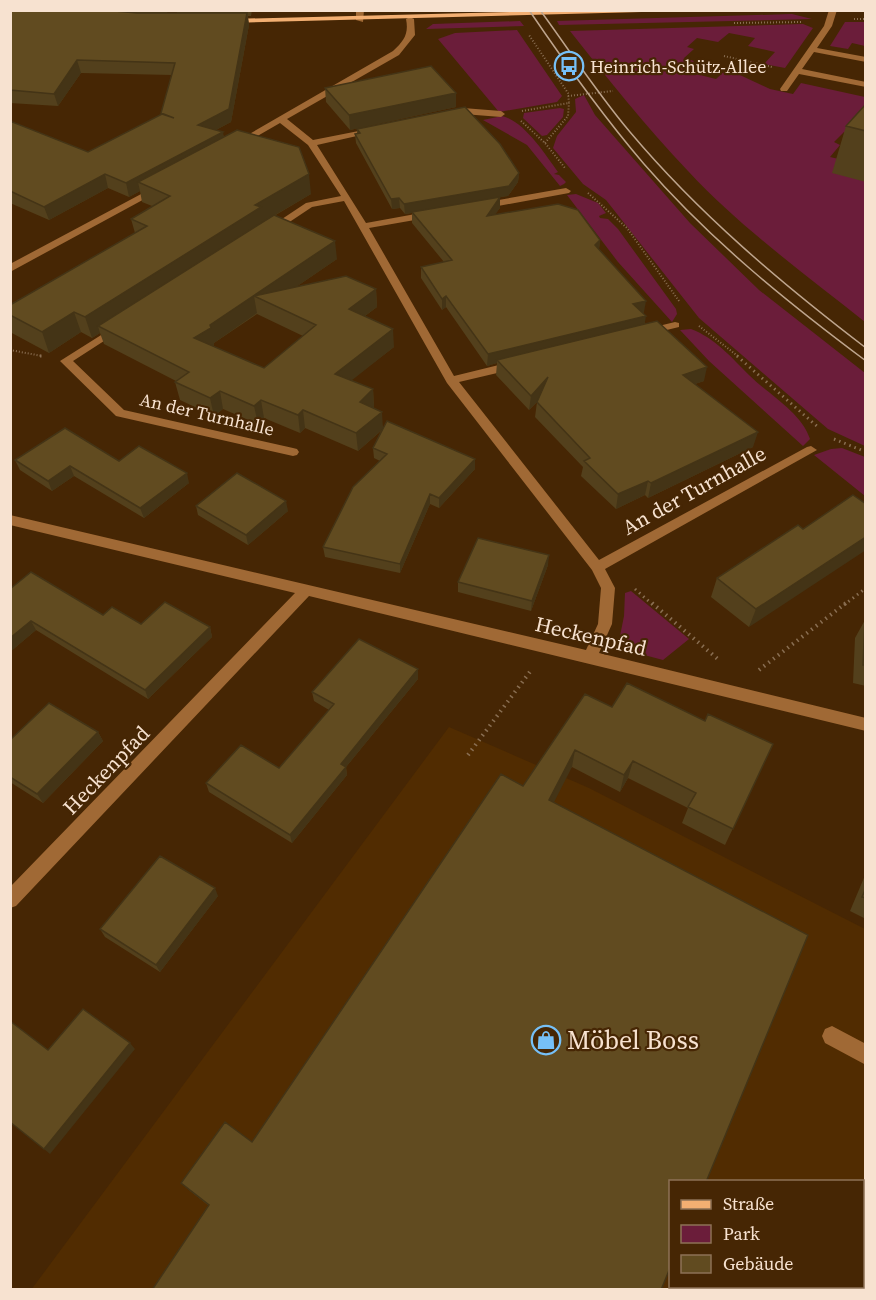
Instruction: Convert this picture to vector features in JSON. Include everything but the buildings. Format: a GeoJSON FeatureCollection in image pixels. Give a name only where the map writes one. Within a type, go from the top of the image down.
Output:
{"type":"FeatureCollection","features":[{"type":"Feature","properties":{"kind":"main road"},"geometry":{"type":"LineString","coordinates":[[222,21],[410,19],[715,10]]}},
{"type":"Feature","properties":{"kind":"street"},"geometry":{"type":"LineString","coordinates":[[360,10],[360,20]]}},
{"type":"Feature","properties":{"kind":"street"},"geometry":{"type":"LineString","coordinates":[[784,89],[832,20],[833,10]]}},
{"type":"Feature","properties":{"kind":"street"},"geometry":{"type":"LineString","coordinates":[[230,148],[396,54],[410,40],[413,32],[410,19]]}},
{"type":"Feature","properties":{"kind":"street"},"geometry":{"type":"LineString","coordinates":[[812,49],[866,60]]}},
{"type":"Feature","properties":{"kind":"street"},"geometry":{"type":"LineString","coordinates":[[796,72],[866,85]]}},
{"type":"Feature","properties":{"kind":"street"},"geometry":{"type":"LineString","coordinates":[[440,116],[463,111],[501,114]]}},
{"type":"Feature","properties":{"kind":"street"},"geometry":{"type":"LineString","coordinates":[[282,120],[312,143],[364,226],[451,380],[597,567],[608,588],[605,624],[590,657]]}},
{"type":"Feature","properties":{"kind":"street"},"geometry":{"type":"LineString","coordinates":[[312,143],[381,128]]}},
{"type":"Feature","properties":{"kind":"street"},"geometry":{"type":"LineString","coordinates":[[10,268],[167,183]]}},
{"type":"Feature","properties":{"kind":"street"},"geometry":{"type":"LineString","coordinates":[[476,207],[566,191]]}},
{"type":"Feature","properties":{"kind":"street"},"geometry":{"type":"LineString","coordinates":[[261,236],[309,205],[347,198]]}},
{"type":"Feature","properties":{"kind":"street"},"geometry":{"type":"LineString","coordinates":[[364,226],[442,212]]}},
{"type":"Feature","properties":{"kind":"street"},"geometry":{"type":"LineString","coordinates":[[66,361],[124,323]]}},
{"type":"Feature","properties":{"kind":"street"},"geometry":{"type":"LineString","coordinates":[[630,336],[675,326]]}},
{"type":"Feature","properties":{"kind":"street","name":"An der Turnhalle"},"geometry":{"type":"LineString","coordinates":[[66,361],[120,413],[293,452]]}},
{"type":"Feature","properties":{"kind":"street"},"geometry":{"type":"LineString","coordinates":[[451,380],[530,361]]}},
{"type":"Feature","properties":{"kind":"street","name":"An der Turnhalle"},"geometry":{"type":"LineString","coordinates":[[597,567],[811,450]]}},
{"type":"Feature","properties":{"kind":"street","name":"Heckenpfad"},"geometry":{"type":"LineString","coordinates":[[10,520],[590,657],[744,688],[866,724]]}},
{"type":"Feature","properties":{"kind":"street","name":"Heckenpfad"},"geometry":{"type":"LineString","coordinates":[[10,900],[306,590]]}},
{"type":"Feature","properties":{"kind":"street"},"geometry":{"type":"LineString","coordinates":[[832,1036],[866,1055]]}},
{"type":"Feature","properties":{"kind":"path"},"geometry":{"type":"LineString","coordinates":[[531,27],[527,33],[568,96],[569,103],[568,116],[545,142]]}},
{"type":"Feature","properties":{"kind":"path"},"geometry":{"type":"LineString","coordinates":[[723,56],[796,72]]}},
{"type":"Feature","properties":{"kind":"path"},"geometry":{"type":"LineString","coordinates":[[568,96],[613,91]]}},
{"type":"Feature","properties":{"kind":"path"},"geometry":{"type":"LineString","coordinates":[[512,112],[569,103]]}},
{"type":"Feature","properties":{"kind":"path"},"geometry":{"type":"LineString","coordinates":[[520,120],[545,142],[565,169]]}},
{"type":"Feature","properties":{"kind":"path"},"geometry":{"type":"LineString","coordinates":[[586,191],[602,202],[625,227],[679,301]]}},
{"type":"Feature","properties":{"kind":"path"},"geometry":{"type":"LineString","coordinates":[[692,321],[738,356],[822,430]]}},
{"type":"Feature","properties":{"kind":"path"},"geometry":{"type":"LineString","coordinates":[[10,350],[66,361]]}},
{"type":"Feature","properties":{"kind":"path"},"geometry":{"type":"LineString","coordinates":[[830,438],[866,452]]}},
{"type":"Feature","properties":{"kind":"path"},"geometry":{"type":"LineString","coordinates":[[608,588],[630,585],[744,688],[866,588]]}},
{"type":"Feature","properties":{"kind":"path"},"geometry":{"type":"LineString","coordinates":[[468,755],[548,647]]}},
{"type":"Feature","properties":{"kind":"shaded area","name":"Möbel Boss"},"geometry":{"type":"Polygon","coordinates":[[[449,727],[589,788],[865,929],[865,1289],[31,1290],[449,727]]]}},
{"type":"Feature","properties":{"kind":"green space"},"geometry":{"type":"Polygon","coordinates":[[[792,14],[812,19],[559,25],[557,21],[792,14]]]}},
{"type":"Feature","properties":{"kind":"green space"},"geometry":{"type":"Polygon","coordinates":[[[520,21],[524,26],[426,29],[433,24],[520,21]]]}},
{"type":"Feature","properties":{"kind":"green space"},"geometry":{"type":"Polygon","coordinates":[[[845,22],[865,22],[865,46],[852,43],[848,49],[830,46],[845,22]]]}},
{"type":"Feature","properties":{"kind":"green space"},"geometry":{"type":"Polygon","coordinates":[[[803,24],[813,28],[785,68],[764,64],[775,52],[748,46],[755,38],[729,33],[718,42],[697,38],[687,47],[694,49],[684,58],[694,61],[684,71],[716,79],[727,69],[770,89],[793,94],[801,83],[865,97],[865,137],[844,132],[834,142],[840,145],[830,157],[843,160],[865,182],[865,322],[774,250],[708,192],[642,120],[570,31],[803,24]]]}},
{"type":"Feature","properties":{"kind":"green space"},"geometry":{"type":"Polygon","coordinates":[[[517,30],[562,96],[557,102],[499,112],[438,39],[455,33],[517,30]]]}},
{"type":"Feature","properties":{"kind":"green space"},"geometry":{"type":"Polygon","coordinates":[[[584,95],[595,115],[690,223],[759,290],[865,373],[865,446],[828,429],[699,318],[606,200],[583,184],[553,148],[557,136],[576,112],[575,99],[584,95]]]}},
{"type":"Feature","properties":{"kind":"green space"},"geometry":{"type":"Polygon","coordinates":[[[564,109],[563,117],[547,135],[542,136],[523,118],[524,113],[564,109]]]}},
{"type":"Feature","properties":{"kind":"green space"},"geometry":{"type":"Polygon","coordinates":[[[502,116],[526,131],[558,172],[554,174],[559,175],[566,182],[564,184],[560,186],[527,145],[483,120],[502,116]]]}},
{"type":"Feature","properties":{"kind":"green space"},"geometry":{"type":"Polygon","coordinates":[[[576,194],[598,203],[606,213],[599,216],[600,218],[608,219],[618,229],[676,309],[677,314],[672,322],[618,262],[567,195],[576,194]]]}},
{"type":"Feature","properties":{"kind":"green space"},"geometry":{"type":"Polygon","coordinates":[[[691,329],[730,355],[757,382],[784,404],[806,429],[810,439],[803,446],[709,361],[680,330],[691,329]]]}},
{"type":"Feature","properties":{"kind":"green space"},"geometry":{"type":"Polygon","coordinates":[[[842,448],[865,457],[865,496],[814,455],[842,448]]]}},
{"type":"Feature","properties":{"kind":"green space"},"geometry":{"type":"Polygon","coordinates":[[[631,591],[689,639],[663,660],[633,652],[620,636],[625,593],[631,591]]]}},
{"type":"Feature","properties":{"kind":"tram line"},"geometry":{"type":"LineString","coordinates":[[529,10],[599,108],[669,192],[750,269],[866,361]]}},
{"type":"Feature","properties":{"kind":"tram line"},"geometry":{"type":"LineString","coordinates":[[540,10],[595,87],[656,162],[772,273],[866,348]]}},
{"type":"Feature","properties":{"kind":"place","name":"Heinrich-Schütz-Allee"},"geometry":{"type":"Point","coordinates":[569,66]}},
{"type":"Feature","properties":{"kind":"place","name":"Möbel Boss"},"geometry":{"type":"Point","coordinates":[546,1040]}}]}
